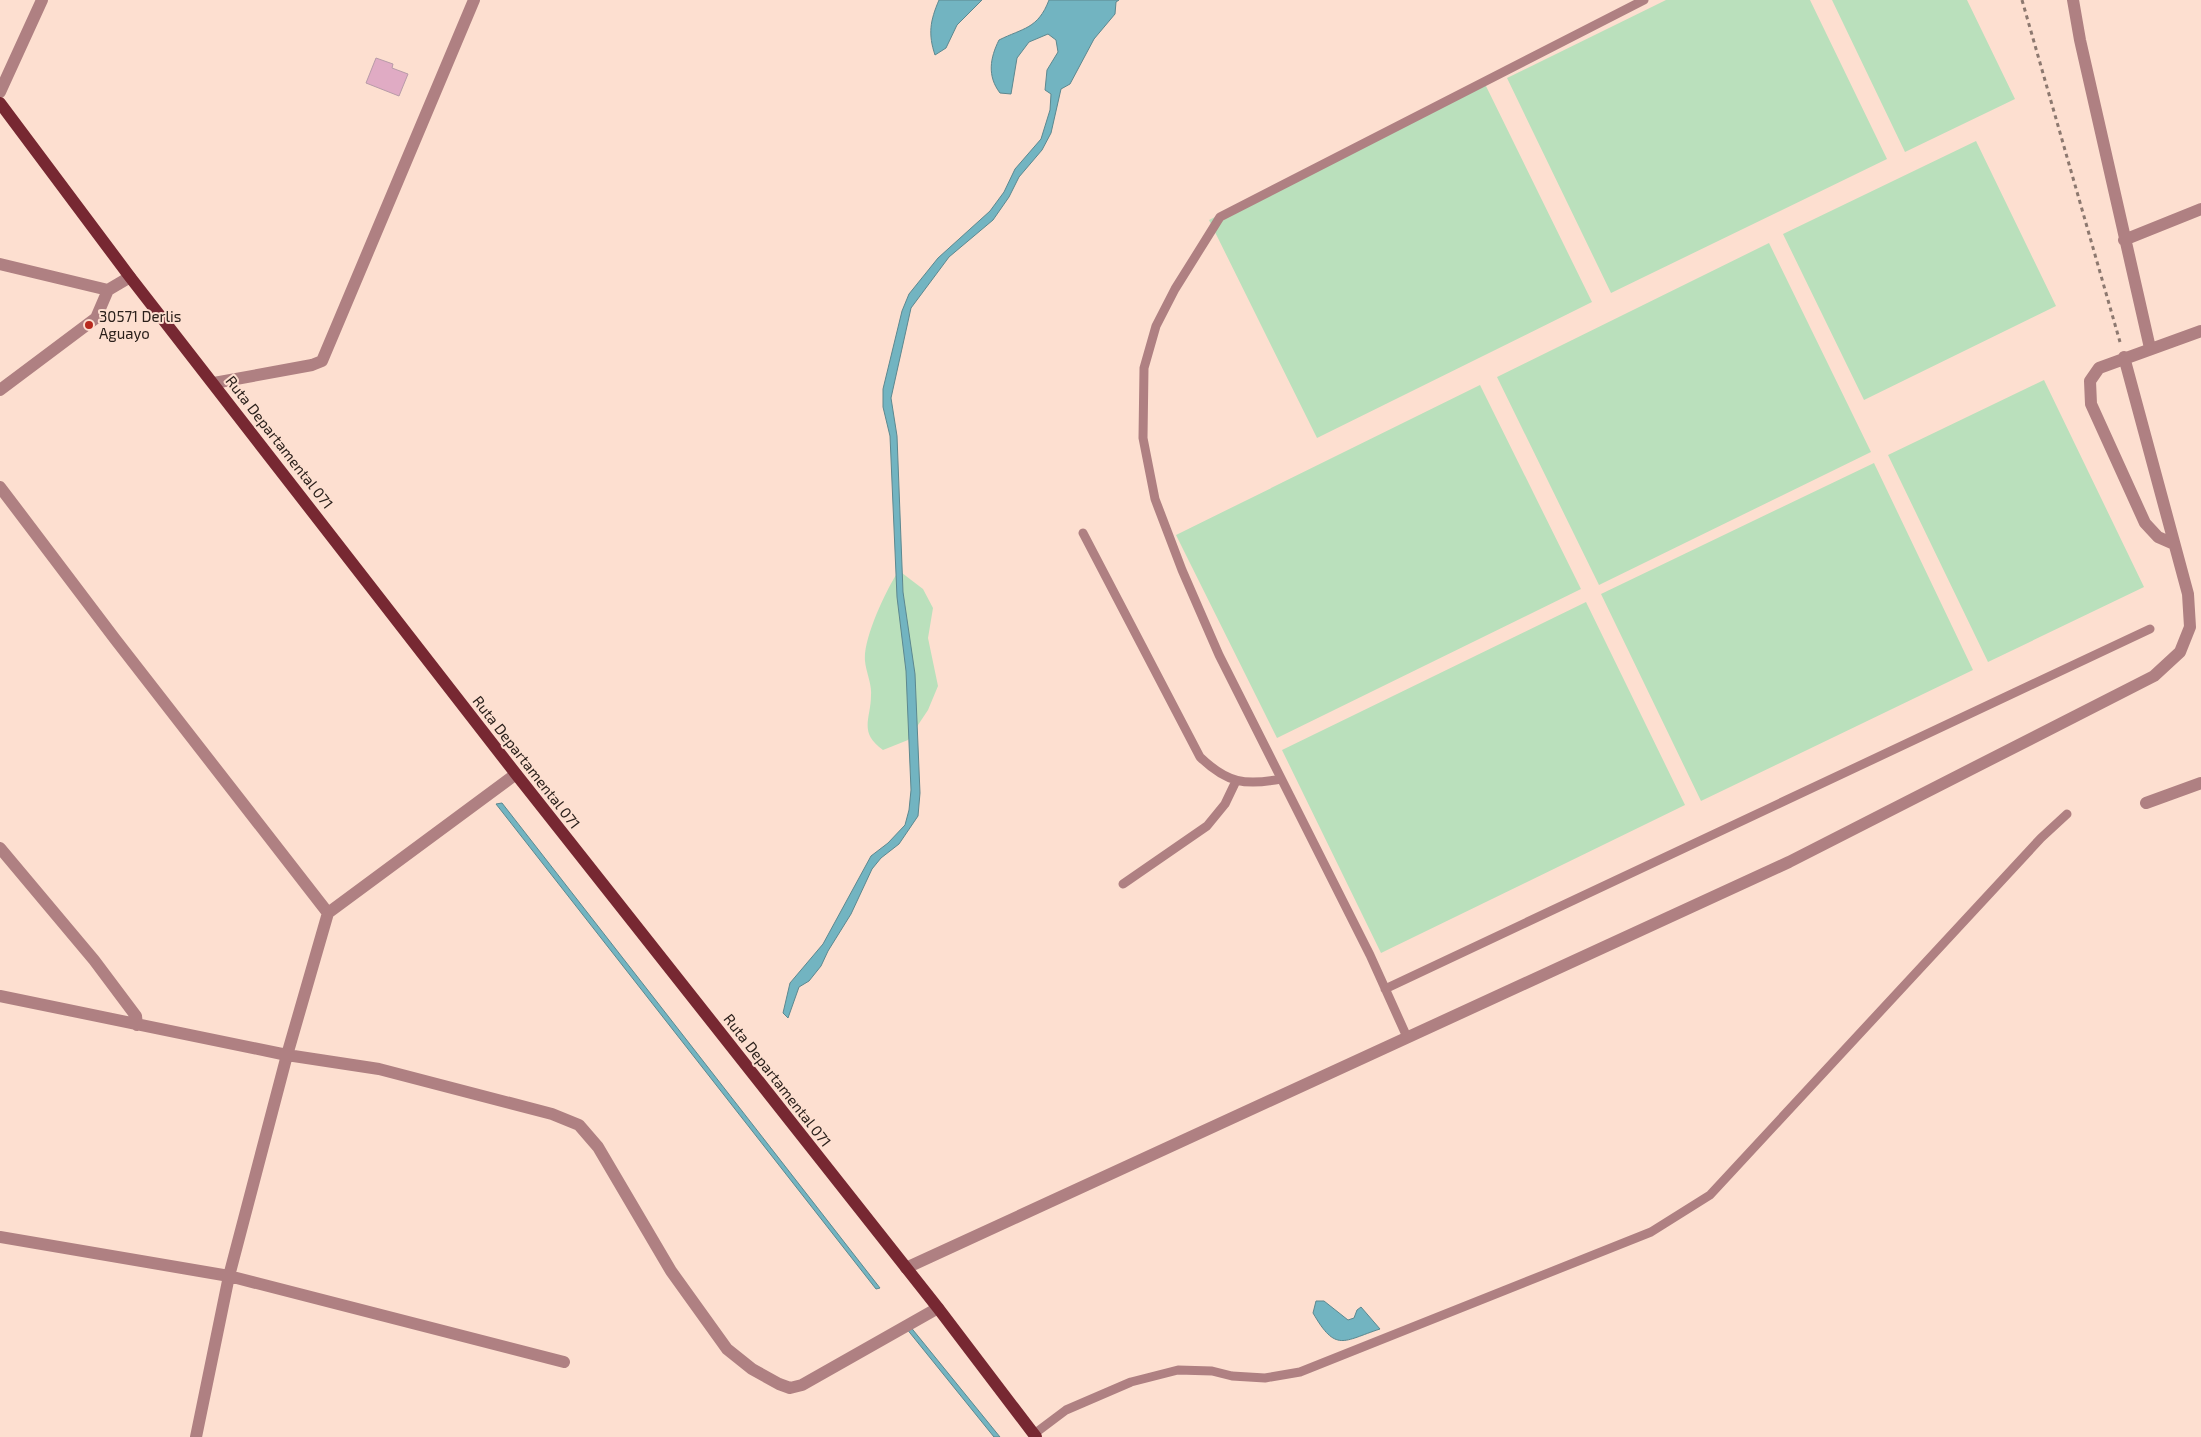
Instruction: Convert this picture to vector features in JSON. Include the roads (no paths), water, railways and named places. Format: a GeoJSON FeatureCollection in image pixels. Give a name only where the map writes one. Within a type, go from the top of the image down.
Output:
{"type":"FeatureCollection","features":[{"type":"Feature","properties":{"kind":"main road","name":"Ruta Departamental 071"},"geometry":{"type":"LineString","coordinates":[[0,103],[130,277],[516,774],[938,1308],[1035,1436]]}},
{"type":"Feature","properties":{"kind":"street"},"geometry":{"type":"LineString","coordinates":[[0,92],[42,0]]}},
{"type":"Feature","properties":{"kind":"street"},"geometry":{"type":"LineString","coordinates":[[214,383],[312,365],[322,360],[474,0]]}},
{"type":"Feature","properties":{"kind":"street"},"geometry":{"type":"LineString","coordinates":[[2073,0],[2124,240],[2150,348]]}},
{"type":"Feature","properties":{"kind":"street"},"geometry":{"type":"LineString","coordinates":[[2124,240],[2201,209]]}},
{"type":"Feature","properties":{"kind":"street"},"geometry":{"type":"LineString","coordinates":[[0,264],[108,290]]}},
{"type":"Feature","properties":{"kind":"street"},"geometry":{"type":"LineString","coordinates":[[0,390],[96,318],[108,290],[130,277]]}},
{"type":"Feature","properties":{"kind":"street"},"geometry":{"type":"LineString","coordinates":[[2174,544],[2158,537],[2146,523],[2091,404],[2090,381],[2099,368],[2124,357],[2201,331]]}},
{"type":"Feature","properties":{"kind":"street"},"geometry":{"type":"LineString","coordinates":[[906,1268],[1789,862],[2154,676],[2180,652],[2190,626],[2188,594],[2124,357]]}},
{"type":"Feature","properties":{"kind":"street"},"geometry":{"type":"LineString","coordinates":[[0,487],[127,655],[328,914]]}},
{"type":"Feature","properties":{"kind":"street"},"geometry":{"type":"LineString","coordinates":[[196,1437],[229,1276],[287,1055],[328,914],[516,774]]}},
{"type":"Feature","properties":{"kind":"street"},"geometry":{"type":"LineString","coordinates":[[2146,803],[2201,783]]}},
{"type":"Feature","properties":{"kind":"street"},"geometry":{"type":"LineString","coordinates":[[0,848],[94,960],[136,1016],[137,1025]]}},
{"type":"Feature","properties":{"kind":"street"},"geometry":{"type":"LineString","coordinates":[[0,996],[287,1055],[379,1069],[552,1114],[578,1125],[598,1146],[671,1271],[727,1350],[752,1369],[790,1388],[802,1385],[938,1308]]}},
{"type":"Feature","properties":{"kind":"street"},"geometry":{"type":"LineString","coordinates":[[0,1237],[229,1276],[564,1362]]}},
{"type":"Feature","properties":{"kind":"lane"},"geometry":{"type":"LineString","coordinates":[[1407,1037],[1219,655],[1182,570],[1155,499],[1143,438],[1144,368],[1156,326],[1175,289],[1220,216],[1644,0]]}},
{"type":"Feature","properties":{"kind":"lane"},"geometry":{"type":"LineString","coordinates":[[1084,533],[1200,757],[1216,772],[1236,781],[1259,784],[1281,779]]}},
{"type":"Feature","properties":{"kind":"lane"},"geometry":{"type":"LineString","coordinates":[[1385,989],[2150,629]]}},
{"type":"Feature","properties":{"kind":"lane"},"geometry":{"type":"LineString","coordinates":[[1123,884],[1207,826],[1225,804],[1236,781]]}},
{"type":"Feature","properties":{"kind":"lane"},"geometry":{"type":"LineString","coordinates":[[1035,1436],[1066,1410],[1131,1382],[1178,1370],[1212,1371],[1232,1376],[1265,1378],[1300,1372],[1651,1232],[1710,1195],[2034,845],[2067,814]]}},
{"type":"Feature","properties":{"kind":"water"},"geometry":{"type":"Polygon","coordinates":[[[939,0],[982,0],[957,25],[946,48],[935,55],[931,40],[931,28],[939,0]]]}},
{"type":"Feature","properties":{"kind":"water"},"geometry":{"type":"Polygon","coordinates":[[[1049,0],[1119,0],[1116,2],[1115,14],[1094,39],[1070,84],[1061,89],[1051,133],[1042,150],[1019,177],[1009,197],[993,220],[949,257],[911,308],[891,398],[897,436],[903,592],[915,674],[920,793],[918,816],[899,844],[881,858],[872,869],[851,914],[821,966],[809,981],[799,987],[788,1018],[783,1013],[790,983],[823,944],[871,856],[888,843],[905,825],[909,810],[911,790],[906,671],[897,597],[890,436],[883,407],[883,389],[902,311],[909,294],[938,258],[990,211],[1004,192],[1015,169],[1041,139],[1050,110],[1051,94],[1045,90],[1047,70],[1058,52],[1056,40],[1048,34],[1029,42],[1017,58],[1011,94],[1000,93],[993,80],[991,67],[999,40],[1035,22],[1045,10],[1049,0]]]}},
{"type":"Feature","properties":{"kind":"water"},"geometry":{"type":"Polygon","coordinates":[[[502,803],[880,1288],[876,1289],[496,804],[502,803]]]}},
{"type":"Feature","properties":{"kind":"water"},"geometry":{"type":"Polygon","coordinates":[[[1316,1301],[1324,1301],[1348,1320],[1354,1318],[1357,1310],[1361,1307],[1380,1329],[1349,1340],[1335,1339],[1321,1326],[1313,1313],[1316,1301]]]}},
{"type":"Feature","properties":{"kind":"water"},"geometry":{"type":"Polygon","coordinates":[[[909,1325],[1000,1437],[994,1437],[906,1328],[909,1325]]]}},
{"type":"Feature","properties":{"kind":"place","name":"30571 Derlis Aguayo"},"geometry":{"type":"Point","coordinates":[89,325]}}]}
